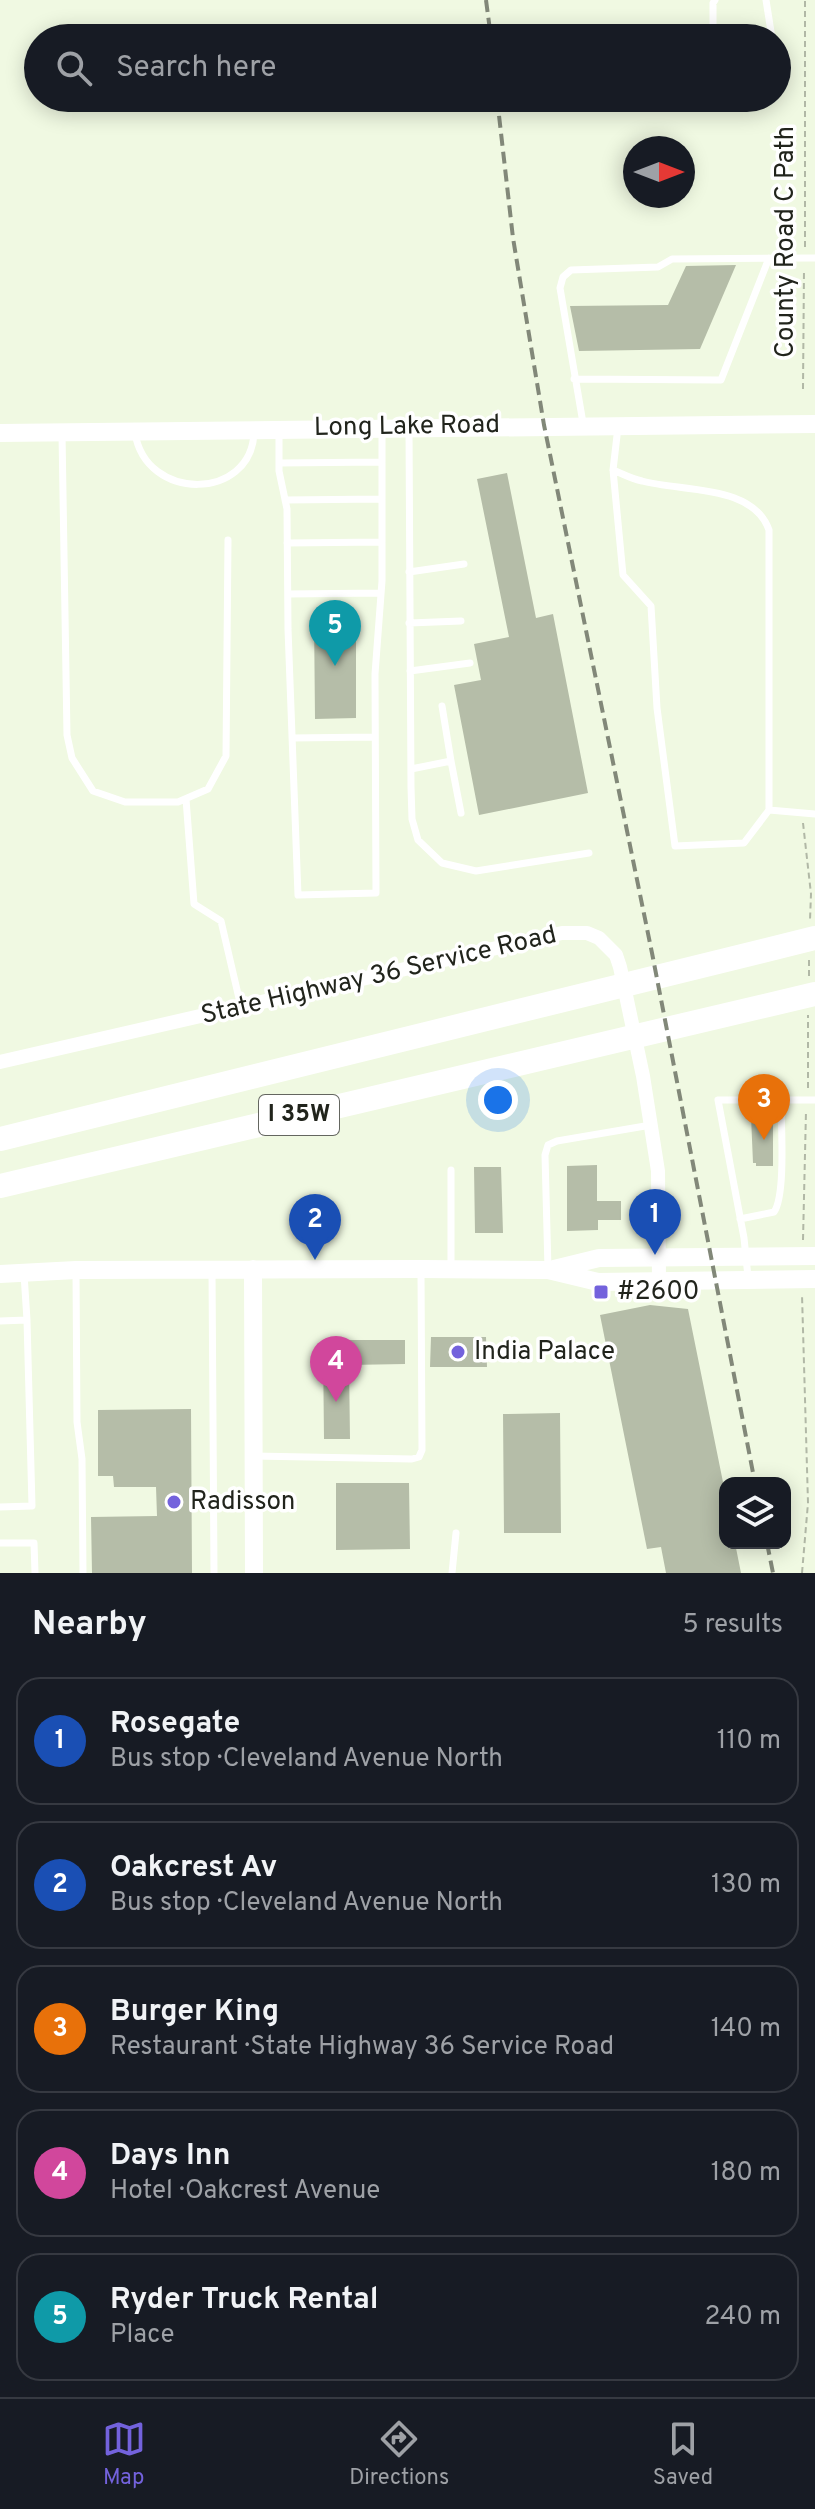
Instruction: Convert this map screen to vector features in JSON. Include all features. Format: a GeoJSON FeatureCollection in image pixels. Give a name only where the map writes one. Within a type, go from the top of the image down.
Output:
{"type":"FeatureCollection","features":[{"type":"Feature","properties":{"kind":"highway","name":"I 35W"},"geometry":{"type":"LineString","coordinates":[[0,1139],[811,939]]}},
{"type":"Feature","properties":{"kind":"highway","name":"I 35W"},"geometry":{"type":"LineString","coordinates":[[0,1186],[692,1023],[783,1002],[810,999]]}},
{"type":"Feature","properties":{"kind":"street","name":"Long Lake Road"},"geometry":{"type":"LineString","coordinates":[[0,433],[815,424]]}},
{"type":"Feature","properties":{"kind":"street","name":"State Highway 36 Service Road"},"geometry":{"type":"LineString","coordinates":[[0,1062],[562,933],[587,933],[608,946],[620,967],[658,1171],[659,1281]]}},
{"type":"Feature","properties":{"kind":"street"},"geometry":{"type":"LineString","coordinates":[[0,1274],[24,1271],[212,1269],[548,1270],[599,1258],[815,1256]]}},
{"type":"Feature","properties":{"kind":"street"},"geometry":{"type":"LineString","coordinates":[[253,1269],[254,1573]]}},
{"type":"Feature","properties":{"kind":"street"},"geometry":{"type":"LineString","coordinates":[[548,1270],[598,1282],[815,1279]]}},
{"type":"Feature","properties":{"kind":"lane"},"geometry":{"type":"LineString","coordinates":[[714,24],[715,0]]}},
{"type":"Feature","properties":{"kind":"lane"},"geometry":{"type":"LineString","coordinates":[[766,0],[770,24]]}},
{"type":"Feature","properties":{"kind":"lane"},"geometry":{"type":"LineString","coordinates":[[574,379],[721,380],[769,258]]}},
{"type":"Feature","properties":{"kind":"lane"},"geometry":{"type":"LineString","coordinates":[[583,425],[560,288],[563,277],[571,270],[658,267],[672,259],[815,258]]}},
{"type":"Feature","properties":{"kind":"lane"},"geometry":{"type":"LineString","coordinates":[[613,470],[641,481],[738,498],[765,518],[769,530],[769,810],[744,843],[675,846],[657,708],[651,606],[623,575],[613,470],[619,425]]}},
{"type":"Feature","properties":{"kind":"lane"},"geometry":{"type":"LineString","coordinates":[[279,429],[287,543],[298,895],[376,893],[375,674],[381,593],[382,427]]}},
{"type":"Feature","properties":{"kind":"lane"},"geometry":{"type":"LineString","coordinates":[[409,427],[412,819],[418,840],[442,863],[476,871],[589,853]]}},
{"type":"Feature","properties":{"kind":"lane"},"geometry":{"type":"LineString","coordinates":[[134,431],[141,456],[153,469],[167,479],[185,484],[204,484],[234,472],[246,460],[253,448],[254,429]]}},
{"type":"Feature","properties":{"kind":"lane"},"geometry":{"type":"LineString","coordinates":[[62,432],[67,735],[72,758],[93,791],[125,802],[178,802],[208,789],[226,756],[228,540]]}},
{"type":"Feature","properties":{"kind":"lane"},"geometry":{"type":"LineString","coordinates":[[279,463],[382,462]]}},
{"type":"Feature","properties":{"kind":"lane"},"geometry":{"type":"LineString","coordinates":[[285,500],[382,499]]}},
{"type":"Feature","properties":{"kind":"lane"},"geometry":{"type":"LineString","coordinates":[[287,543],[382,542]]}},
{"type":"Feature","properties":{"kind":"lane"},"geometry":{"type":"LineString","coordinates":[[409,572],[464,564]]}},
{"type":"Feature","properties":{"kind":"lane"},"geometry":{"type":"LineString","coordinates":[[288,594],[381,593]]}},
{"type":"Feature","properties":{"kind":"lane"},"geometry":{"type":"LineString","coordinates":[[409,623],[461,621]]}},
{"type":"Feature","properties":{"kind":"lane"},"geometry":{"type":"LineString","coordinates":[[410,671],[470,663]]}},
{"type":"Feature","properties":{"kind":"lane"},"geometry":{"type":"LineString","coordinates":[[442,706],[461,813]]}},
{"type":"Feature","properties":{"kind":"lane"},"geometry":{"type":"LineString","coordinates":[[292,738],[375,737]]}},
{"type":"Feature","properties":{"kind":"lane"},"geometry":{"type":"LineString","coordinates":[[411,769],[451,761]]}},
{"type":"Feature","properties":{"kind":"lane"},"geometry":{"type":"LineString","coordinates":[[186,799],[194,904],[221,921],[241,1007]]}},
{"type":"Feature","properties":{"kind":"lane"},"geometry":{"type":"LineString","coordinates":[[769,810],[815,814]]}},
{"type":"Feature","properties":{"kind":"lane"},"geometry":{"type":"LineString","coordinates":[[748,1279],[747,1256],[718,1100],[811,1100]]}},
{"type":"Feature","properties":{"kind":"lane"},"geometry":{"type":"LineString","coordinates":[[740,1219],[774,1212],[778,1206],[781,1100]]}},
{"type":"Feature","properties":{"kind":"lane"},"geometry":{"type":"LineString","coordinates":[[548,1270],[545,1155],[548,1145],[651,1125]]}},
{"type":"Feature","properties":{"kind":"lane"},"geometry":{"type":"LineString","coordinates":[[451,1170],[451,1270]]}},
{"type":"Feature","properties":{"kind":"lane"},"geometry":{"type":"LineString","coordinates":[[212,1269],[214,1573]]}},
{"type":"Feature","properties":{"kind":"lane"},"geometry":{"type":"LineString","coordinates":[[253,1456],[419,1457],[422,1450],[421,1269]]}},
{"type":"Feature","properties":{"kind":"lane"},"geometry":{"type":"LineString","coordinates":[[76,1270],[77,1422],[82,1459],[83,1573]]}},
{"type":"Feature","properties":{"kind":"lane"},"geometry":{"type":"LineString","coordinates":[[0,1507],[32,1506],[24,1271]]}},
{"type":"Feature","properties":{"kind":"lane"},"geometry":{"type":"LineString","coordinates":[[0,1321],[27,1320]]}},
{"type":"Feature","properties":{"kind":"lane"},"geometry":{"type":"LineString","coordinates":[[452,1573],[456,1533]]}},
{"type":"Feature","properties":{"kind":"lane"},"geometry":{"type":"LineString","coordinates":[[0,1543],[34,1543],[35,1573]]}},
{"type":"Feature","properties":{"kind":"path","name":"County Road C Path"},"geometry":{"type":"LineString","coordinates":[[803,389],[805,0]]}},
{"type":"Feature","properties":{"kind":"path"},"geometry":{"type":"LineString","coordinates":[[803,814],[811,894],[811,1100],[803,1240]]}},
{"type":"Feature","properties":{"kind":"path"},"geometry":{"type":"LineString","coordinates":[[802,1297],[808,1503],[802,1573]]}},
{"type":"Feature","properties":{"kind":"building"},"geometry":{"type":"Polygon","coordinates":[[[736,265],[700,349],[579,351],[570,306],[668,305],[686,266],[736,265]]]}},
{"type":"Feature","properties":{"kind":"building"},"geometry":{"type":"Polygon","coordinates":[[[507,473],[536,618],[553,614],[588,793],[479,815],[454,685],[481,680],[474,644],[509,637],[477,479],[507,473]]]}},
{"type":"Feature","properties":{"kind":"building"},"geometry":{"type":"Polygon","coordinates":[[[356,614],[356,718],[315,719],[314,615],[356,614]]]}},
{"type":"Feature","properties":{"kind":"building"},"geometry":{"type":"Polygon","coordinates":[[[751,1116],[773,1116],[773,1166],[756,1166],[753,1163],[751,1116]]]}},
{"type":"Feature","properties":{"kind":"building"},"geometry":{"type":"Polygon","coordinates":[[[597,1165],[597,1201],[621,1201],[621,1220],[598,1220],[598,1230],[567,1231],[567,1166],[597,1165]]]}},
{"type":"Feature","properties":{"kind":"building"},"geometry":{"type":"Polygon","coordinates":[[[474,1167],[501,1167],[503,1233],[475,1233],[474,1167]]]}},
{"type":"Feature","properties":{"kind":"building"},"geometry":{"type":"Polygon","coordinates":[[[650,1305],[688,1309],[722,1477],[719,1477],[719,1549],[736,1549],[741,1573],[666,1573],[661,1547],[647,1549],[600,1315],[650,1305]]]}},
{"type":"Feature","properties":{"kind":"building","name":"India Palace"},"geometry":{"type":"Polygon","coordinates":[[[431,1337],[486,1337],[487,1367],[430,1367],[431,1337]]]}},
{"type":"Feature","properties":{"kind":"building"},"geometry":{"type":"Polygon","coordinates":[[[348,1340],[405,1340],[405,1364],[349,1365],[350,1439],[324,1439],[323,1346],[348,1346],[348,1340]]]}},
{"type":"Feature","properties":{"kind":"building","name":"Radisson"},"geometry":{"type":"Polygon","coordinates":[[[191,1409],[192,1573],[92,1573],[91,1517],[157,1516],[156,1487],[114,1487],[113,1476],[98,1476],[98,1410],[191,1409]]]}},
{"type":"Feature","properties":{"kind":"building"},"geometry":{"type":"Polygon","coordinates":[[[560,1413],[561,1533],[504,1533],[503,1414],[560,1413]]]}},
{"type":"Feature","properties":{"kind":"building"},"geometry":{"type":"Polygon","coordinates":[[[336,1483],[409,1483],[410,1549],[336,1550],[336,1483]]]}},
{"type":"Feature","properties":{"kind":"railway"},"geometry":{"type":"LineString","coordinates":[[486,0],[489,24]]}},
{"type":"Feature","properties":{"kind":"railway"},"geometry":{"type":"LineString","coordinates":[[499,112],[513,238],[544,425],[652,953],[754,1477]]}},
{"type":"Feature","properties":{"kind":"railway"},"geometry":{"type":"LineString","coordinates":[[768,1549],[773,1573]]}},
{"type":"Feature","properties":{"kind":"place","name":"Ryder Truck Rental"},"geometry":{"type":"Point","coordinates":[335,666]}},
{"type":"Feature","properties":{"kind":"place","name":"Burger King"},"geometry":{"type":"Point","coordinates":[764,1140]}},
{"type":"Feature","properties":{"kind":"place","name":"Rosegate"},"geometry":{"type":"Point","coordinates":[655,1255]}},
{"type":"Feature","properties":{"kind":"place","name":"Oakcrest Av"},"geometry":{"type":"Point","coordinates":[315,1260]}},
{"type":"Feature","properties":{"kind":"place","name":"#2600"},"geometry":{"type":"Point","coordinates":[601,1292]}},
{"type":"Feature","properties":{"kind":"place","name":"India Palace"},"geometry":{"type":"Point","coordinates":[458,1352]}},
{"type":"Feature","properties":{"kind":"place","name":"Days Inn"},"geometry":{"type":"Point","coordinates":[336,1402]}},
{"type":"Feature","properties":{"kind":"place","name":"Radisson"},"geometry":{"type":"Point","coordinates":[174,1502]}}]}
